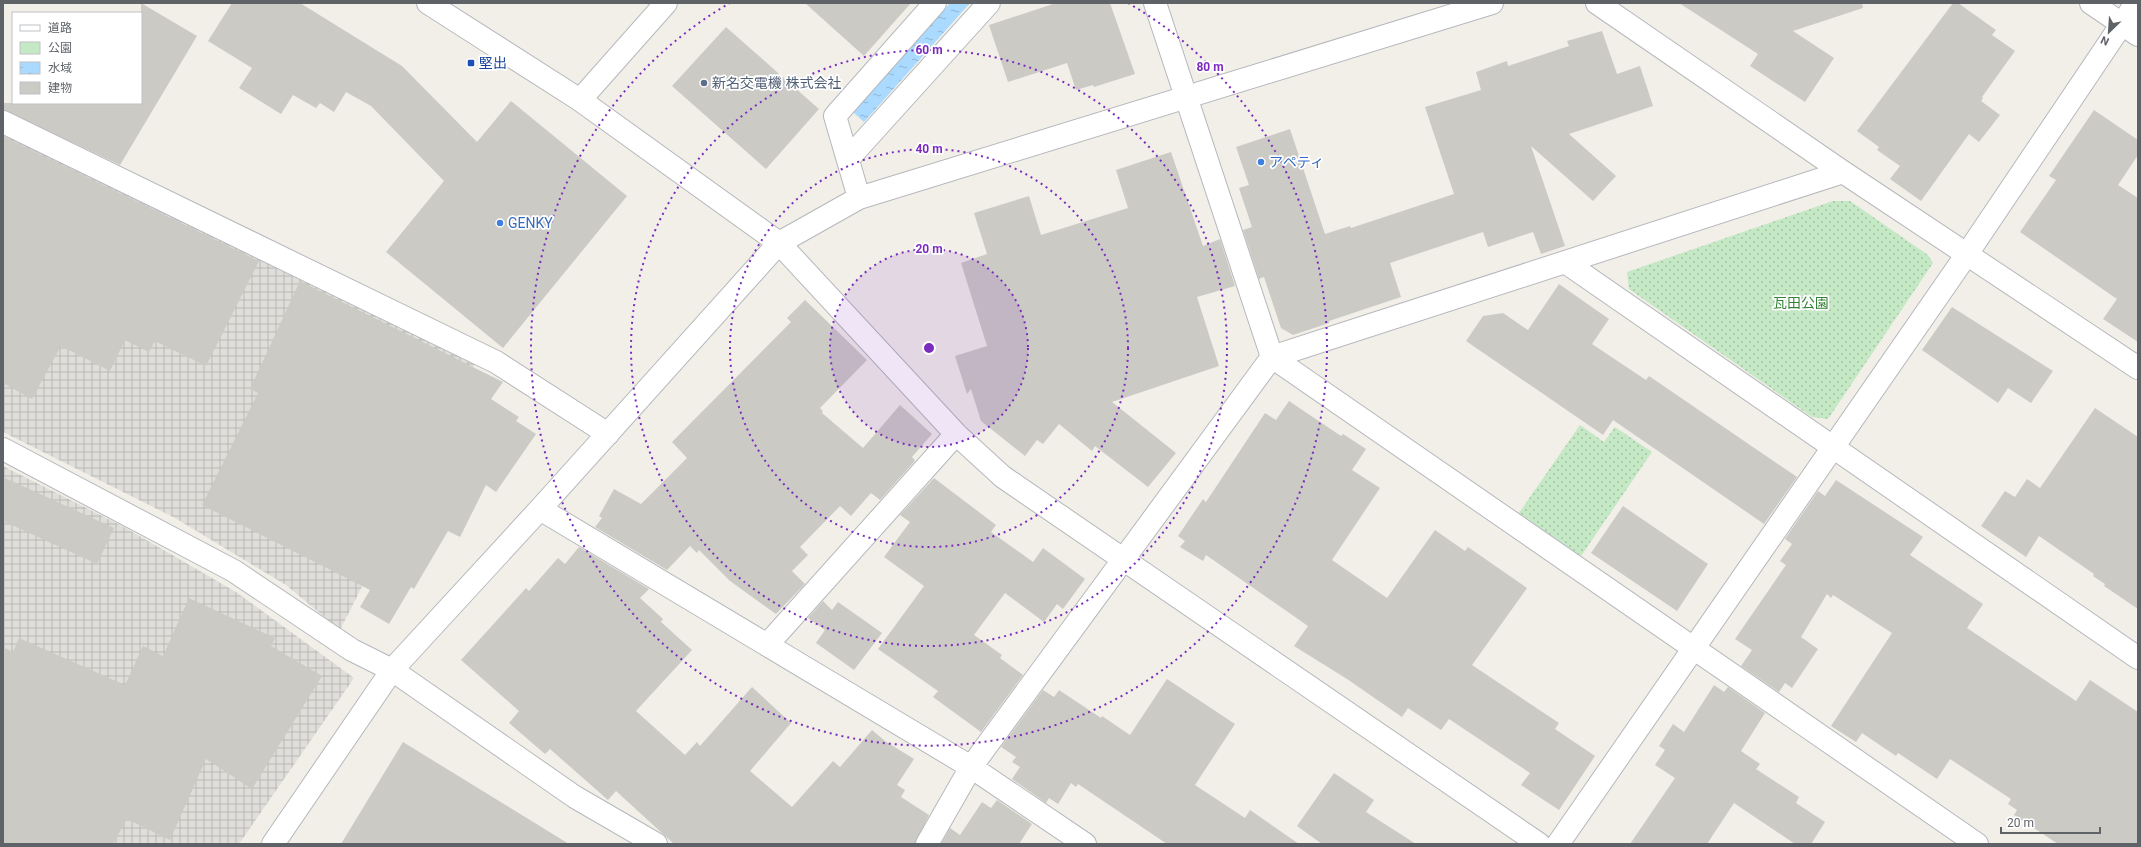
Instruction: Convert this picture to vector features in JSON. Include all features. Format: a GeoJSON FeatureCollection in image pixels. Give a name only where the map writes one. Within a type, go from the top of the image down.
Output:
{"type":"FeatureCollection","features":[{"type":"Feature","properties":{"kind":"street"},"geometry":{"type":"LineString","coordinates":[[428,3],[580,100],[779,243],[956,434],[1003,477],[1539,844]]}},
{"type":"Feature","properties":{"kind":"street"},"geometry":{"type":"LineString","coordinates":[[580,100],[666,3]]}},
{"type":"Feature","properties":{"kind":"street"},"geometry":{"type":"LineString","coordinates":[[859,198],[834,116],[935,3]]}},
{"type":"Feature","properties":{"kind":"street"},"geometry":{"type":"LineString","coordinates":[[848,159],[989,3]]}},
{"type":"Feature","properties":{"kind":"street"},"geometry":{"type":"LineString","coordinates":[[1156,3],[1272,358],[1977,844]]}},
{"type":"Feature","properties":{"kind":"street"},"geometry":{"type":"LineString","coordinates":[[273,844],[392,670],[608,434],[779,243],[859,198],[1492,3]]}},
{"type":"Feature","properties":{"kind":"street"},"geometry":{"type":"LineString","coordinates":[[1597,3],[1843,172],[2138,368]]}},
{"type":"Feature","properties":{"kind":"street"},"geometry":{"type":"LineString","coordinates":[[2091,3],[2130,29]]}},
{"type":"Feature","properties":{"kind":"street"},"geometry":{"type":"LineString","coordinates":[[1558,844],[1967,254],[2130,29],[2136,3]]}},
{"type":"Feature","properties":{"kind":"street"},"geometry":{"type":"LineString","coordinates":[[3,122],[496,362],[608,434]]}},
{"type":"Feature","properties":{"kind":"street"},"geometry":{"type":"LineString","coordinates":[[927,844],[971,767],[1272,358],[1843,172]]}},
{"type":"Feature","properties":{"kind":"street"},"geometry":{"type":"LineString","coordinates":[[1565,262],[2138,658]]}},
{"type":"Feature","properties":{"kind":"street"},"geometry":{"type":"LineString","coordinates":[[767,645],[956,434]]}},
{"type":"Feature","properties":{"kind":"street"},"geometry":{"type":"LineString","coordinates":[[3,449],[234,571],[352,650],[392,670],[575,797],[656,844]]}},
{"type":"Feature","properties":{"kind":"street"},"geometry":{"type":"LineString","coordinates":[[540,509],[971,767],[1085,844]]}},
{"type":"Feature","properties":{"kind":"shaded area"},"geometry":{"type":"Polygon","coordinates":[[[3,132],[477,360],[340,630],[286,585],[175,518],[3,432],[3,132]]]}},
{"type":"Feature","properties":{"kind":"shaded area"},"geometry":{"type":"Polygon","coordinates":[[[3,466],[124,527],[236,592],[354,678],[239,844],[3,844],[3,466]]]}},
{"type":"Feature","properties":{"kind":"green space","name":"瓦田公園"},"geometry":{"type":"Polygon","coordinates":[[[1833,201],[1850,201],[1928,255],[1933,263],[1828,419],[1812,417],[1629,289],[1627,272],[1833,201]]]}},
{"type":"Feature","properties":{"kind":"green space"},"geometry":{"type":"Polygon","coordinates":[[[1580,425],[1604,442],[1615,427],[1652,452],[1581,556],[1519,513],[1580,425]]]}},
{"type":"Feature","properties":{"kind":"water"},"geometry":{"type":"Polygon","coordinates":[[[950,3],[970,3],[864,122],[853,112],[950,3]]]}},
{"type":"Feature","properties":{"kind":"building"},"geometry":{"type":"Polygon","coordinates":[[[141,3],[197,36],[120,165],[3,110],[3,103],[142,104],[141,3]]]}},
{"type":"Feature","properties":{"kind":"building"},"geometry":{"type":"Polygon","coordinates":[[[232,3],[300,3],[402,66],[477,142],[511,101],[627,196],[503,348],[386,252],[444,181],[371,106],[346,92],[334,112],[320,103],[316,108],[293,95],[281,114],[239,88],[252,68],[208,41],[232,3]]]}},
{"type":"Feature","properties":{"kind":"building"},"geometry":{"type":"Polygon","coordinates":[[[805,3],[911,3],[864,56],[805,3]]]}},
{"type":"Feature","properties":{"kind":"building"},"geometry":{"type":"Polygon","coordinates":[[[1056,3],[1110,3],[1135,74],[1094,87],[1093,85],[1076,90],[1067,63],[1008,82],[989,25],[1056,3]]]}},
{"type":"Feature","properties":{"kind":"building"},"geometry":{"type":"Polygon","coordinates":[[[1679,3],[1862,3],[1863,8],[1793,31],[1834,58],[1805,102],[1750,66],[1758,54],[1679,3]]]}},
{"type":"Feature","properties":{"kind":"building"},"geometry":{"type":"Polygon","coordinates":[[[1953,3],[1958,3],[1996,30],[1992,35],[2015,51],[1982,97],[1983,98],[1981,101],[2000,115],[1979,142],[1969,134],[1921,201],[1890,179],[1900,166],[1877,150],[1879,147],[1857,131],[1953,3]]]}},
{"type":"Feature","properties":{"kind":"building"},"geometry":{"type":"Polygon","coordinates":[[[726,27],[819,109],[766,169],[672,86],[726,27]]]}},
{"type":"Feature","properties":{"kind":"building"},"geometry":{"type":"Polygon","coordinates":[[[1602,31],[1617,74],[1640,66],[1653,106],[1569,134],[1616,176],[1593,201],[1531,146],[1565,246],[1541,254],[1533,232],[1488,247],[1483,232],[1390,263],[1401,297],[1329,321],[1329,323],[1293,335],[1281,328],[1264,277],[1259,279],[1243,230],[1252,227],[1239,188],[1249,185],[1236,147],[1290,129],[1325,234],[1350,226],[1351,228],[1454,194],[1425,107],[1481,90],[1476,72],[1507,61],[1508,66],[1569,46],[1567,41],[1602,31]]]}},
{"type":"Feature","properties":{"kind":"building"},"geometry":{"type":"Polygon","coordinates":[[[2094,110],[2138,140],[2138,155],[2118,185],[2138,198],[2138,342],[2103,319],[2117,299],[2020,232],[2056,180],[2049,176],[2094,110]]]}},
{"type":"Feature","properties":{"kind":"building"},"geometry":{"type":"Polygon","coordinates":[[[3,136],[259,261],[206,366],[155,341],[149,352],[125,340],[110,371],[61,346],[32,399],[3,383],[3,136]]]}},
{"type":"Feature","properties":{"kind":"building"},"geometry":{"type":"Polygon","coordinates":[[[1171,152],[1203,246],[1220,239],[1235,286],[1197,297],[1219,366],[1112,402],[1176,453],[1148,487],[1095,446],[1092,451],[1059,424],[1043,444],[1037,440],[1025,456],[981,421],[971,389],[967,394],[955,356],[987,346],[961,263],[987,254],[974,213],[1029,196],[1041,235],[1128,208],[1116,170],[1171,152]]]}},
{"type":"Feature","properties":{"kind":"building"},"geometry":{"type":"Polygon","coordinates":[[[300,281],[503,382],[491,399],[519,417],[516,421],[536,434],[496,492],[486,485],[460,537],[448,531],[414,589],[411,587],[389,624],[360,607],[370,590],[202,505],[258,393],[250,389],[300,281]]]}},
{"type":"Feature","properties":{"kind":"building"},"geometry":{"type":"Polygon","coordinates":[[[1559,284],[1609,319],[1592,344],[1646,380],[1649,376],[1797,477],[1764,524],[1613,420],[1603,435],[1466,341],[1483,316],[1503,313],[1528,330],[1559,284]]]}},
{"type":"Feature","properties":{"kind":"building"},"geometry":{"type":"Polygon","coordinates":[[[805,300],[867,360],[820,408],[823,411],[822,413],[863,448],[900,405],[932,434],[912,457],[915,460],[913,463],[880,500],[871,493],[851,516],[840,506],[800,547],[808,555],[792,571],[805,584],[776,614],[730,581],[699,550],[697,553],[690,546],[667,570],[595,527],[602,518],[599,516],[614,489],[641,504],[687,458],[672,442],[791,322],[787,318],[805,300]]]}},
{"type":"Feature","properties":{"kind":"building"},"geometry":{"type":"Polygon","coordinates":[[[1952,307],[2053,371],[2031,403],[2008,388],[1998,403],[1922,350],[1952,307]]]}},
{"type":"Feature","properties":{"kind":"building"},"geometry":{"type":"Polygon","coordinates":[[[1289,401],[1341,436],[1343,434],[1366,449],[1352,470],[1380,488],[1332,560],[1387,598],[1435,530],[1465,551],[1468,547],[1527,588],[1472,665],[1559,723],[1555,729],[1595,756],[1559,810],[1521,785],[1530,773],[1449,719],[1441,730],[1408,708],[1402,717],[1347,679],[1294,646],[1308,626],[1206,555],[1203,561],[1180,547],[1185,541],[1178,536],[1203,499],[1206,502],[1265,413],[1276,420],[1289,401]]]}},
{"type":"Feature","properties":{"kind":"building"},"geometry":{"type":"Polygon","coordinates":[[[2095,408],[2138,437],[2138,609],[2104,586],[2105,584],[2093,576],[2094,574],[2039,536],[2026,557],[1981,526],[2005,491],[2015,497],[2027,479],[2040,488],[2095,408]]]}},
{"type":"Feature","properties":{"kind":"building"},"geometry":{"type":"Polygon","coordinates":[[[3,477],[114,528],[97,564],[3,521],[3,477]]]}},
{"type":"Feature","properties":{"kind":"building"},"geometry":{"type":"Polygon","coordinates":[[[934,478],[996,525],[991,532],[1033,562],[1043,548],[1085,579],[1063,609],[1057,604],[1044,622],[1005,593],[974,635],[1002,655],[1000,658],[1023,675],[981,732],[933,697],[938,691],[878,649],[924,586],[884,557],[910,522],[900,515],[934,478]]]}},
{"type":"Feature","properties":{"kind":"building"},"geometry":{"type":"Polygon","coordinates":[[[1836,480],[1923,537],[1910,555],[1983,604],[1967,628],[2076,701],[2090,680],[2138,712],[2138,844],[2058,844],[2014,815],[2017,810],[2008,804],[2011,799],[1950,759],[1937,779],[1898,753],[1896,756],[1862,733],[1856,742],[1831,726],[1892,633],[1833,595],[1831,598],[1827,594],[1801,637],[1818,649],[1792,688],[1785,683],[1779,692],[1741,666],[1752,650],[1735,639],[1786,565],[1780,561],[1792,544],[1785,539],[1818,491],[1825,496],[1836,480]]]}},
{"type":"Feature","properties":{"kind":"building"},"geometry":{"type":"Polygon","coordinates":[[[1623,506],[1708,564],[1677,611],[1591,553],[1623,506]]]}},
{"type":"Feature","properties":{"kind":"building"},"geometry":{"type":"Polygon","coordinates":[[[579,547],[649,589],[640,598],[663,619],[661,622],[692,650],[636,711],[685,755],[697,742],[700,746],[752,687],[791,723],[750,771],[792,807],[833,761],[840,767],[872,730],[885,741],[914,759],[897,785],[905,790],[901,797],[929,815],[915,844],[674,844],[616,791],[608,800],[550,749],[545,754],[509,723],[519,711],[461,660],[526,588],[529,591],[558,558],[565,564],[579,547]]]}},
{"type":"Feature","properties":{"kind":"building"},"geometry":{"type":"Polygon","coordinates":[[[189,598],[275,638],[271,646],[322,676],[252,789],[206,759],[170,840],[127,819],[113,844],[3,844],[3,647],[13,652],[19,638],[125,685],[143,646],[163,656],[189,598]]]}},
{"type":"Feature","properties":{"kind":"building"},"geometry":{"type":"Polygon","coordinates":[[[823,601],[832,610],[838,602],[882,633],[854,670],[816,643],[825,630],[808,618],[823,601]]]}},
{"type":"Feature","properties":{"kind":"building"},"geometry":{"type":"Polygon","coordinates":[[[1167,679],[1235,724],[1195,785],[1245,818],[1250,810],[1299,844],[1167,844],[1078,784],[1076,787],[1071,783],[1058,804],[1049,798],[1046,803],[1012,779],[1020,767],[1012,762],[1016,757],[1001,747],[1043,690],[1054,697],[1059,690],[1130,735],[1167,679]]]}},
{"type":"Feature","properties":{"kind":"building"},"geometry":{"type":"Polygon","coordinates":[[[1714,685],[1724,692],[1728,687],[1765,713],[1741,751],[1760,764],[1756,769],[1799,797],[1796,803],[1825,822],[1811,844],[1795,844],[1734,803],[1707,844],[1630,844],[1675,778],[1655,765],[1665,750],[1659,746],[1673,724],[1684,732],[1714,685]]]}},
{"type":"Feature","properties":{"kind":"building"},"geometry":{"type":"Polygon","coordinates":[[[403,742],[569,844],[341,844],[403,742]]]}},
{"type":"Feature","properties":{"kind":"building"},"geometry":{"type":"Polygon","coordinates":[[[1334,773],[1374,800],[1366,812],[1416,844],[1322,844],[1297,826],[1334,773]]]}},
{"type":"Feature","properties":{"kind":"building"},"geometry":{"type":"Polygon","coordinates":[[[997,800],[1032,824],[1019,844],[941,844],[950,828],[960,835],[982,802],[991,808],[997,800]]]}},
{"type":"Feature","properties":{"kind":"place","name":"堅出"},"geometry":{"type":"Point","coordinates":[471,63]}},
{"type":"Feature","properties":{"kind":"place","name":"新名交電機 株式会社"},"geometry":{"type":"Point","coordinates":[704,83]}},
{"type":"Feature","properties":{"kind":"place","name":"アペティ"},"geometry":{"type":"Point","coordinates":[1261,162]}},
{"type":"Feature","properties":{"kind":"place","name":"GENKY"},"geometry":{"type":"Point","coordinates":[500,223]}}]}
